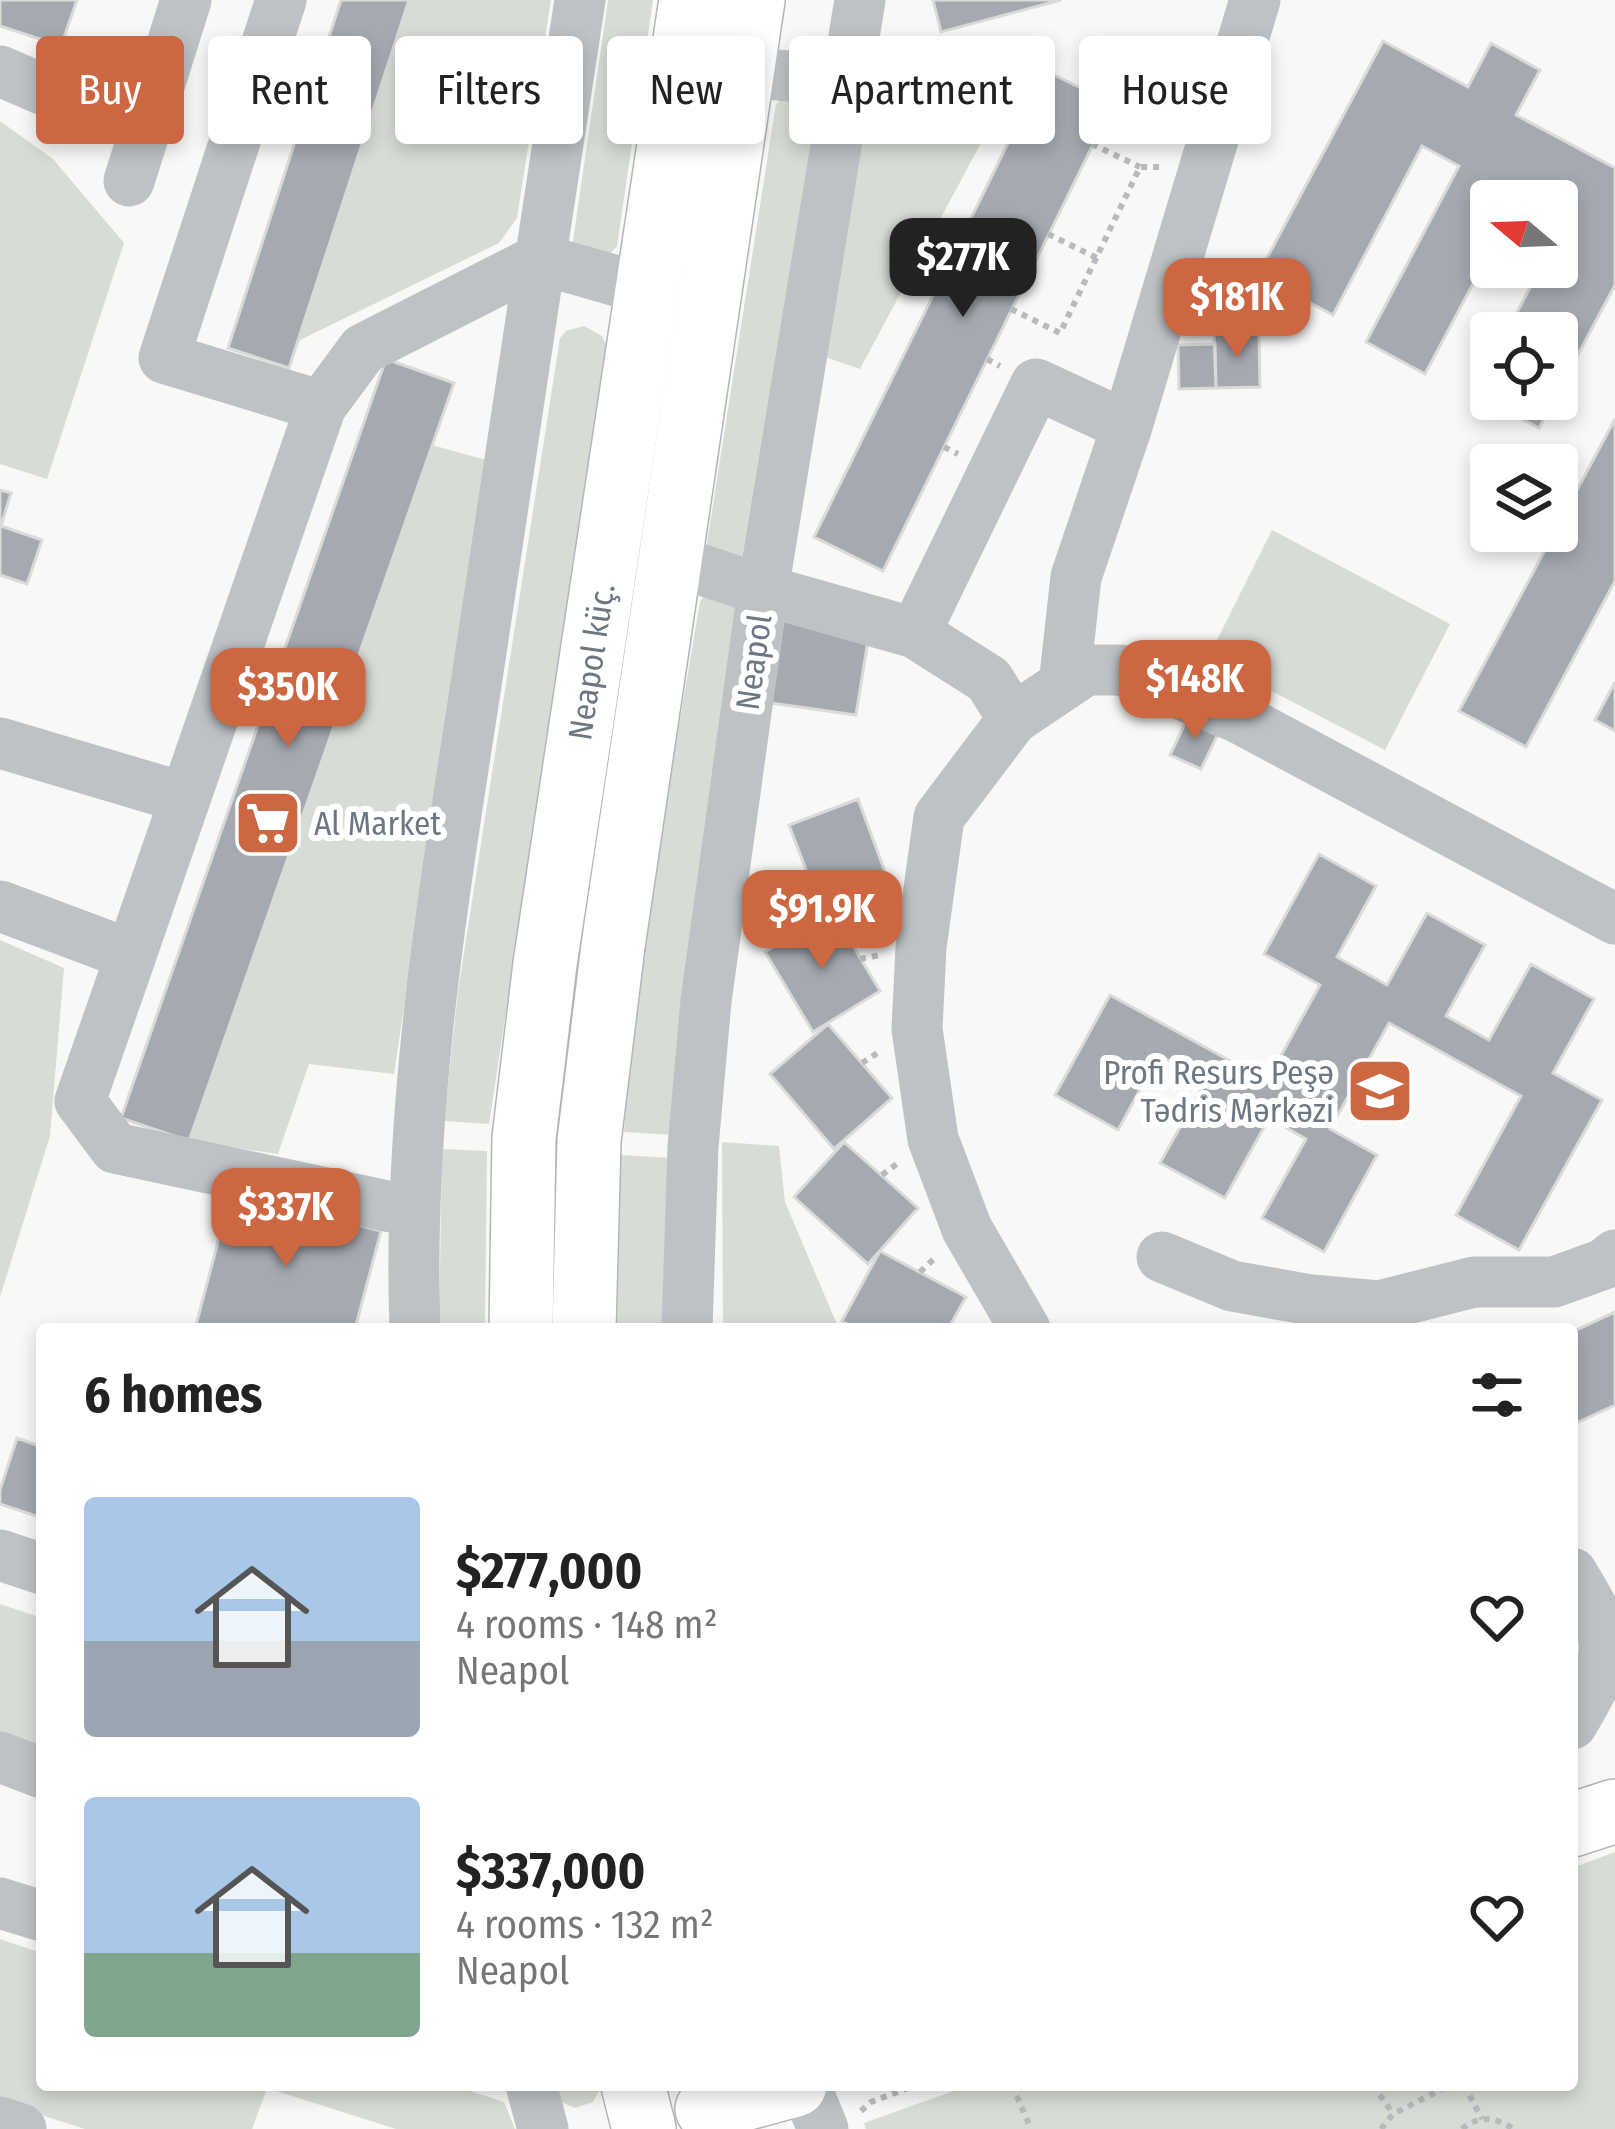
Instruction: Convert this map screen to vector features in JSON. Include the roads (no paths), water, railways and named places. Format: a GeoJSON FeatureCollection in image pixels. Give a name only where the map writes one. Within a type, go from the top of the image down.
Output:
{"type":"FeatureCollection","features":[{"type":"Feature","properties":{"kind":"main road","name":"Neapol küç."},"geometry":{"type":"LineString","coordinates":[[521,1323],[524,1138],[534,1051],[692,0]]}},
{"type":"Feature","properties":{"kind":"main road","name":"Neapol küç."},"geometry":{"type":"LineString","coordinates":[[748,36],[753,0]]}},
{"type":"Feature","properties":{"kind":"main road","name":"Neapol küç."},"geometry":{"type":"LineString","coordinates":[[584,1323],[589,1141],[613,946],[732,144]]}},
{"type":"Feature","properties":{"kind":"main road"},"geometry":{"type":"LineString","coordinates":[[1578,1823],[1615,1811]]}},
{"type":"Feature","properties":{"kind":"main road"},"geometry":{"type":"LineString","coordinates":[[707,2108],[772,2091]]}},
{"type":"Feature","properties":{"kind":"street"},"geometry":{"type":"LineString","coordinates":[[129,181],[185,0]]}},
{"type":"Feature","properties":{"kind":"street"},"geometry":{"type":"LineString","coordinates":[[281,0],[164,358],[322,406]]}},
{"type":"Feature","properties":{"kind":"street"},"geometry":{"type":"LineString","coordinates":[[416,1323],[415,1212],[430,1010],[580,0]]}},
{"type":"Feature","properties":{"kind":"street","name":"Neapol"},"geometry":{"type":"LineString","coordinates":[[854,36],[860,0]]}},
{"type":"Feature","properties":{"kind":"street"},"geometry":{"type":"LineString","coordinates":[[1064,685],[1076,577],[1127,426],[1255,0]]}},
{"type":"Feature","properties":{"kind":"street"},"geometry":{"type":"LineString","coordinates":[[0,71],[36,87]]}},
{"type":"Feature","properties":{"kind":"street","name":"Neapol"},"geometry":{"type":"LineString","coordinates":[[687,1323],[693,1147],[706,1001],[763,590],[836,144]]}},
{"type":"Feature","properties":{"kind":"street"},"geometry":{"type":"LineString","coordinates":[[415,1212],[116,1148],[80,1101],[322,406],[363,349],[540,259],[648,290]]}},
{"type":"Feature","properties":{"kind":"street"},"geometry":{"type":"LineString","coordinates":[[916,633],[1036,384],[1127,426]]}},
{"type":"Feature","properties":{"kind":"street"},"geometry":{"type":"LineString","coordinates":[[669,559],[916,633],[988,680],[1013,719]]}},
{"type":"Feature","properties":{"kind":"street"},"geometry":{"type":"LineString","coordinates":[[1022,1323],[967,1229],[933,1139],[917,1029],[921,947],[939,817],[1013,719],[1086,670],[1121,670],[1239,718],[1615,919]]}},
{"type":"Feature","properties":{"kind":"street"},"geometry":{"type":"LineString","coordinates":[[0,743],[185,798]]}},
{"type":"Feature","properties":{"kind":"street"},"geometry":{"type":"LineString","coordinates":[[0,906],[131,956]]}},
{"type":"Feature","properties":{"kind":"street"},"geometry":{"type":"LineString","coordinates":[[1162,1257],[1232,1286],[1379,1306],[1474,1282],[1554,1282],[1604,1264],[1615,1255]]}},
{"type":"Feature","properties":{"kind":"street"},"geometry":{"type":"LineString","coordinates":[[0,1555],[36,1567]]}},
{"type":"Feature","properties":{"kind":"street"},"geometry":{"type":"LineString","coordinates":[[1578,1580],[1602,1610],[1614,1637],[1603,1676],[1578,1715]]}},
{"type":"Feature","properties":{"kind":"street"},"geometry":{"type":"LineString","coordinates":[[0,1757],[36,1771]]}},
{"type":"Feature","properties":{"kind":"street"},"geometry":{"type":"LineString","coordinates":[[0,1903],[36,1914]]}},
{"type":"Feature","properties":{"kind":"street"},"geometry":{"type":"LineString","coordinates":[[533,2091],[544,2129]]}},
{"type":"Feature","properties":{"kind":"street"},"geometry":{"type":"LineString","coordinates":[[810,2091],[838,2127]]}},
{"type":"Feature","properties":{"kind":"street"},"geometry":{"type":"LineString","coordinates":[[0,2122],[21,2129]]}},
{"type":"Feature","properties":{"kind":"place","name":"Al Market"},"geometry":{"type":"Point","coordinates":[268,823]}},
{"type":"Feature","properties":{"kind":"place","name":"Profi Resurs Peşə Tədris Mərkəzi"},"geometry":{"type":"Point","coordinates":[1380,1091]}}]}
